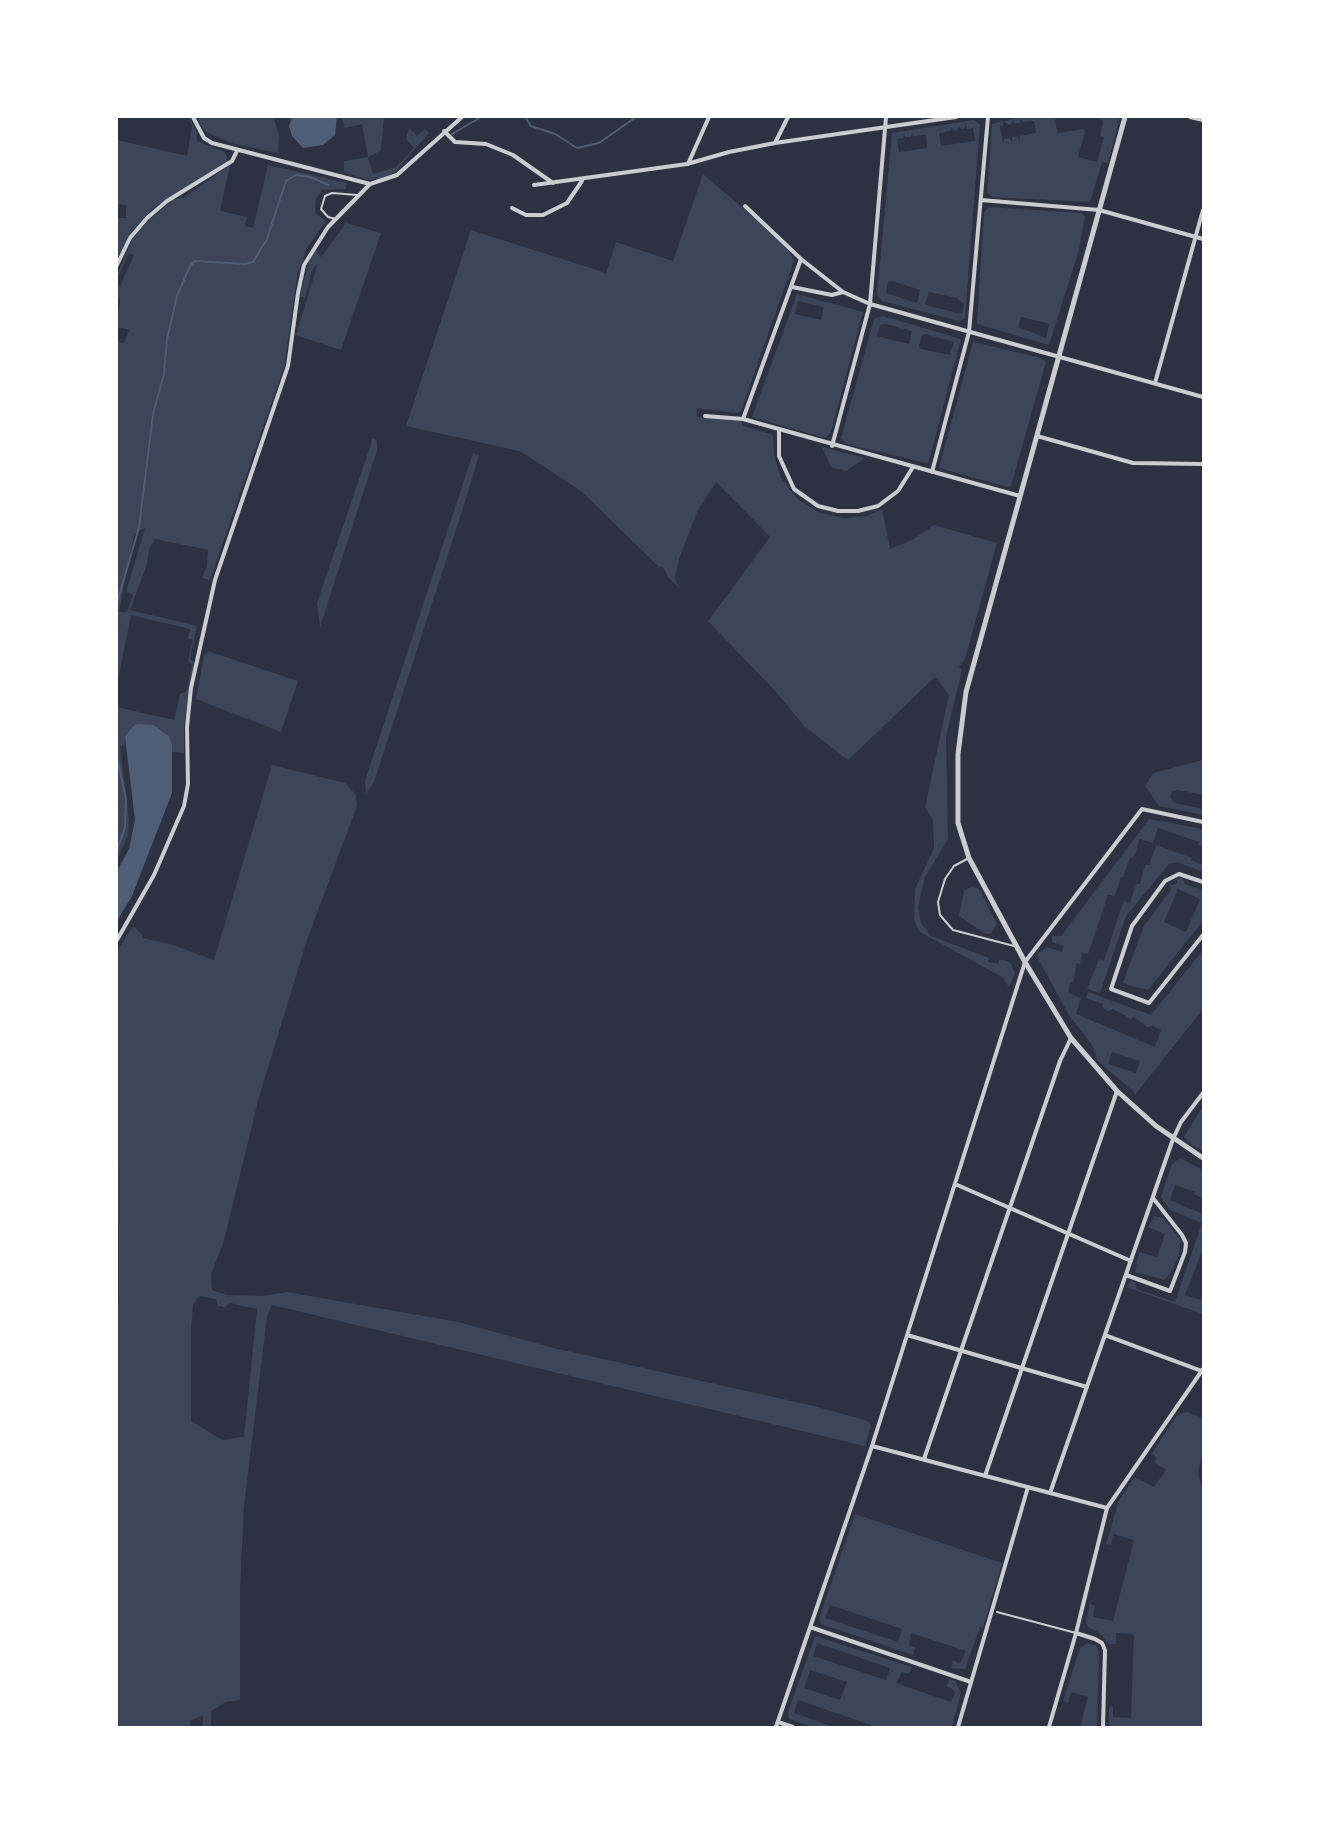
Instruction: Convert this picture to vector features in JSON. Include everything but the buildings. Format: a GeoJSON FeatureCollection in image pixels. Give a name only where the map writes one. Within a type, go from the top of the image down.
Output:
{"type":"FeatureCollection","features":[{"type":"Feature","properties":{"kind":"street"},"geometry":{"type":"LineString","coordinates":[[193,117],[204,138],[237,151],[370,184]]}},
{"type":"Feature","properties":{"kind":"street"},"geometry":{"type":"LineString","coordinates":[[117,940],[154,875],[184,806],[188,784],[187,727],[191,688],[214,580],[288,366],[297,293],[304,265],[318,241],[370,184],[397,175],[444,130],[462,117]]}},
{"type":"Feature","properties":{"kind":"street"},"geometry":{"type":"LineString","coordinates":[[687,164],[710,117]]}},
{"type":"Feature","properties":{"kind":"street"},"geometry":{"type":"LineString","coordinates":[[775,143],[788,117]]}},
{"type":"Feature","properties":{"kind":"street"},"geometry":{"type":"LineString","coordinates":[[832,446],[870,304],[886,117]]}},
{"type":"Feature","properties":{"kind":"street"},"geometry":{"type":"LineString","coordinates":[[534,185],[687,164],[729,152],[775,143],[956,117]]}},
{"type":"Feature","properties":{"kind":"street"},"geometry":{"type":"LineString","coordinates":[[932,472],[969,332],[988,117]]}},
{"type":"Feature","properties":{"kind":"street"},"geometry":{"type":"LineString","coordinates":[[1125,117],[966,692],[957,763],[958,824],[969,858],[1025,962],[1071,1038],[1117,1091],[1173,1139],[1203,1158]]}},
{"type":"Feature","properties":{"kind":"street"},"geometry":{"type":"LineString","coordinates":[[1190,117],[1203,120]]}},
{"type":"Feature","properties":{"kind":"street"},"geometry":{"type":"LineString","coordinates":[[444,130],[455,142],[486,144],[513,155],[553,183]]}},
{"type":"Feature","properties":{"kind":"street"},"geometry":{"type":"LineString","coordinates":[[117,265],[130,238],[147,218],[167,201],[232,161],[237,151]]}},
{"type":"Feature","properties":{"kind":"street"},"geometry":{"type":"LineString","coordinates":[[512,208],[526,215],[543,215],[567,202],[583,180]]}},
{"type":"Feature","properties":{"kind":"street"},"geometry":{"type":"LineString","coordinates":[[981,200],[1099,210],[1203,239]]}},
{"type":"Feature","properties":{"kind":"street"},"geometry":{"type":"LineString","coordinates":[[745,206],[801,259],[843,292],[870,304],[1203,397]]}},
{"type":"Feature","properties":{"kind":"street"},"geometry":{"type":"LineString","coordinates":[[1155,383],[1203,210]]}},
{"type":"Feature","properties":{"kind":"street"},"geometry":{"type":"LineString","coordinates":[[743,419],[801,259]]}},
{"type":"Feature","properties":{"kind":"street"},"geometry":{"type":"LineString","coordinates":[[792,287],[832,295],[843,292]]}},
{"type":"Feature","properties":{"kind":"street"},"geometry":{"type":"LineString","coordinates":[[705,416],[743,419],[832,446],[1020,496]]}},
{"type":"Feature","properties":{"kind":"street"},"geometry":{"type":"LineString","coordinates":[[779,431],[779,456],[794,489],[818,506],[838,511],[858,512],[878,506],[898,491],[913,467]]}},
{"type":"Feature","properties":{"kind":"street"},"geometry":{"type":"LineString","coordinates":[[1036,436],[1133,463],[1203,464]]}},
{"type":"Feature","properties":{"kind":"street"},"geometry":{"type":"LineString","coordinates":[[794,1727],[777,1724],[872,1446],[1025,962],[1142,809],[1203,822]]}},
{"type":"Feature","properties":{"kind":"street"},"geometry":{"type":"LineString","coordinates":[[1203,882],[1179,874],[1165,881],[1132,926],[1111,989],[1149,1003],[1203,935]]}},
{"type":"Feature","properties":{"kind":"street"},"geometry":{"type":"LineString","coordinates":[[924,1460],[1060,1060],[1071,1038]]}},
{"type":"Feature","properties":{"kind":"street"},"geometry":{"type":"LineString","coordinates":[[985,1476],[1117,1091]]}},
{"type":"Feature","properties":{"kind":"street"},"geometry":{"type":"LineString","coordinates":[[1050,1493],[1173,1139],[1181,1122],[1202,1096]]}},
{"type":"Feature","properties":{"kind":"street"},"geometry":{"type":"LineString","coordinates":[[955,1184],[1131,1261]]}},
{"type":"Feature","properties":{"kind":"street"},"geometry":{"type":"LineString","coordinates":[[1126,1275],[1170,1291],[1185,1252],[1186,1243],[1182,1235],[1153,1198]]}},
{"type":"Feature","properties":{"kind":"street"},"geometry":{"type":"LineString","coordinates":[[907,1335],[1087,1387]]}},
{"type":"Feature","properties":{"kind":"street"},"geometry":{"type":"LineString","coordinates":[[1049,1727],[1076,1634],[1107,1508],[1202,1370],[1105,1335]]}},
{"type":"Feature","properties":{"kind":"street"},"geometry":{"type":"LineString","coordinates":[[872,1446],[1107,1508]]}},
{"type":"Feature","properties":{"kind":"street"},"geometry":{"type":"LineString","coordinates":[[958,1727],[1028,1487]]}},
{"type":"Feature","properties":{"kind":"street"},"geometry":{"type":"LineString","coordinates":[[810,1627],[971,1682]]}},
{"type":"Feature","properties":{"kind":"street"},"geometry":{"type":"LineString","coordinates":[[1076,1634],[1095,1638],[1102,1643],[1105,1650],[1103,1727]]}},
{"type":"Feature","properties":{"kind":"lane"},"geometry":{"type":"LineString","coordinates":[[336,219],[328,217],[321,209],[325,196],[332,193],[360,195]]}},
{"type":"Feature","properties":{"kind":"lane"},"geometry":{"type":"LineString","coordinates":[[969,858],[954,866],[945,879],[938,902],[940,915],[953,930],[1017,947]]}},
{"type":"Feature","properties":{"kind":"lane"},"geometry":{"type":"LineString","coordinates":[[997,1612],[1076,1634]]}},
{"type":"Feature","properties":{"kind":"path"},"geometry":{"type":"LineString","coordinates":[[117,1298],[117,1305]]}},
{"type":"Feature","properties":{"kind":"shaded area"},"geometry":{"type":"Polygon","coordinates":[[[189,117],[196,130],[197,141],[225,152],[228,161],[152,209],[131,232],[117,259],[118,218],[126,218],[126,205],[117,204],[117,140],[187,156],[192,126],[189,117]]]}},
{"type":"Feature","properties":{"kind":"shaded area"},"geometry":{"type":"Polygon","coordinates":[[[198,117],[273,117],[279,134],[278,153],[234,144],[208,133],[202,128],[198,117]]]}},
{"type":"Feature","properties":{"kind":"shaded area"},"geometry":{"type":"Polygon","coordinates":[[[292,117],[337,117],[335,135],[323,145],[303,148],[292,136],[289,126],[292,117]]]}},
{"type":"Feature","properties":{"kind":"shaded area"},"geometry":{"type":"Polygon","coordinates":[[[341,117],[384,117],[381,150],[368,158],[373,174],[396,167],[414,148],[406,139],[409,128],[417,136],[425,129],[429,133],[395,172],[386,177],[368,180],[344,172],[344,161],[368,157],[362,124],[345,128],[341,117]]]}},
{"type":"Feature","properties":{"kind":"shaded area"},"geometry":{"type":"Polygon","coordinates":[[[1021,117],[1055,117],[1057,133],[1083,129],[1085,132],[1078,157],[1097,162],[1104,137],[1100,136],[1103,122],[1099,117],[1120,117],[1108,163],[1102,162],[1090,202],[993,197],[987,193],[992,124],[1003,121],[1021,117]],[[1021,118],[1020,123],[1014,123],[1013,119],[1008,125],[1003,121],[1003,125],[1000,126],[1003,144],[1004,139],[1010,138],[1012,143],[1012,137],[1018,136],[1019,142],[1020,136],[1036,133],[1034,121],[1022,122],[1021,118]]]}},
{"type":"Feature","properties":{"kind":"shaded area"},"geometry":{"type":"Polygon","coordinates":[[[974,120],[980,125],[965,318],[959,321],[882,301],[877,295],[892,133],[974,120]],[[965,124],[965,128],[961,129],[959,126],[955,131],[951,127],[950,131],[939,133],[941,146],[975,141],[973,128],[967,129],[965,124]],[[912,133],[911,137],[905,137],[904,134],[903,138],[897,139],[899,152],[927,148],[926,135],[913,136],[912,133]],[[892,281],[888,282],[886,293],[917,303],[920,290],[892,281]],[[929,292],[925,304],[962,314],[964,304],[957,298],[929,292]]]}},
{"type":"Feature","properties":{"kind":"shaded area"},"geometry":{"type":"Polygon","coordinates":[[[230,165],[220,211],[247,217],[245,226],[253,228],[268,165],[347,183],[346,189],[322,190],[316,199],[315,213],[326,221],[307,248],[298,272],[284,367],[210,580],[202,578],[207,566],[208,550],[155,539],[149,549],[147,564],[130,610],[197,626],[190,659],[194,662],[184,726],[184,753],[172,752],[169,736],[154,725],[125,737],[125,745],[120,746],[129,820],[128,835],[117,860],[117,707],[174,720],[180,694],[187,691],[192,666],[188,660],[193,640],[188,639],[190,629],[131,615],[117,684],[117,342],[124,343],[129,330],[117,327],[120,298],[117,297],[117,285],[120,286],[134,255],[129,253],[117,279],[117,275],[133,238],[150,219],[174,199],[183,198],[230,165]],[[145,528],[134,534],[119,612],[127,612],[133,595],[126,592],[145,528]]]}},
{"type":"Feature","properties":{"kind":"shaded area"},"geometry":{"type":"Polygon","coordinates":[[[703,174],[785,244],[794,261],[741,411],[737,413],[697,408],[697,417],[741,420],[743,426],[773,435],[774,455],[781,478],[799,500],[820,513],[844,518],[867,516],[882,509],[890,549],[912,540],[934,525],[997,543],[965,659],[959,667],[962,670],[946,736],[948,839],[925,877],[918,907],[921,923],[931,936],[989,958],[988,962],[998,964],[999,960],[1005,960],[1011,963],[1015,973],[1009,987],[1002,977],[920,932],[914,920],[915,889],[934,848],[933,820],[925,807],[949,695],[935,677],[848,760],[804,726],[776,692],[708,621],[770,537],[716,482],[697,512],[679,559],[675,577],[678,587],[663,567],[658,566],[581,491],[528,456],[519,451],[406,426],[471,230],[606,273],[616,242],[673,261],[703,174]]]}},
{"type":"Feature","properties":{"kind":"shaded area"},"geometry":{"type":"Polygon","coordinates":[[[988,207],[1082,213],[1085,216],[1079,250],[1049,345],[977,324],[984,213],[988,207]],[[1021,317],[1018,327],[1046,338],[1049,325],[1021,317]]]}},
{"type":"Feature","properties":{"kind":"shaded area"},"geometry":{"type":"Polygon","coordinates":[[[346,223],[381,233],[341,350],[296,335],[318,263],[312,270],[305,298],[300,296],[310,259],[316,249],[321,257],[346,223]]]}},
{"type":"Feature","properties":{"kind":"shaded area"},"geometry":{"type":"Polygon","coordinates":[[[797,294],[863,312],[831,432],[825,438],[752,417],[797,294]],[[798,301],[795,314],[821,320],[824,307],[798,301]]]}},
{"type":"Feature","properties":{"kind":"shaded area"},"geometry":{"type":"Polygon","coordinates":[[[883,316],[961,339],[929,461],[926,463],[846,444],[841,438],[874,319],[883,316]],[[885,324],[880,325],[877,336],[909,344],[912,331],[885,324]],[[926,334],[922,335],[919,346],[921,349],[950,355],[954,342],[926,334]]]}},
{"type":"Feature","properties":{"kind":"shaded area"},"geometry":{"type":"Polygon","coordinates":[[[973,342],[1041,358],[1046,362],[1011,486],[1007,487],[939,468],[973,342]]]}},
{"type":"Feature","properties":{"kind":"shaded area"},"geometry":{"type":"Polygon","coordinates":[[[373,438],[377,441],[377,450],[320,627],[317,603],[373,438]]]}},
{"type":"Feature","properties":{"kind":"shaded area"},"geometry":{"type":"Polygon","coordinates":[[[822,447],[865,458],[846,471],[831,467],[822,447]]]}},
{"type":"Feature","properties":{"kind":"shaded area"},"geometry":{"type":"Polygon","coordinates":[[[473,453],[479,455],[465,502],[374,782],[366,794],[365,781],[473,453]]]}},
{"type":"Feature","properties":{"kind":"shaded area"},"geometry":{"type":"Polygon","coordinates":[[[208,651],[298,681],[281,732],[196,699],[204,655],[208,651]]]}},
{"type":"Feature","properties":{"kind":"shaded area"},"geometry":{"type":"Polygon","coordinates":[[[138,724],[154,725],[169,736],[172,744],[172,793],[132,896],[117,921],[117,871],[129,849],[135,820],[125,737],[132,727],[138,724]]]}},
{"type":"Feature","properties":{"kind":"shaded area"},"geometry":{"type":"Polygon","coordinates":[[[1203,760],[1203,795],[1178,790],[1172,791],[1170,797],[1175,803],[1203,809],[1203,815],[1159,806],[1145,786],[1153,773],[1203,760]]]}},
{"type":"Feature","properties":{"kind":"shaded area"},"geometry":{"type":"Polygon","coordinates":[[[272,765],[345,783],[356,795],[357,806],[307,940],[259,1097],[223,1244],[211,1274],[212,1290],[227,1295],[262,1296],[287,1292],[458,1322],[554,1348],[814,1406],[868,1421],[871,1426],[865,1446],[272,1305],[267,1317],[244,1506],[240,1588],[240,1700],[226,1702],[211,1711],[211,1726],[203,1727],[203,1715],[190,1721],[190,1727],[117,1727],[117,1307],[119,1305],[117,956],[120,946],[133,926],[142,934],[142,938],[170,944],[214,960],[272,765]],[[199,1296],[193,1305],[191,1421],[222,1440],[244,1437],[257,1309],[230,1303],[225,1307],[218,1306],[216,1299],[199,1296]]]}},
{"type":"Feature","properties":{"kind":"shaded area"},"geometry":{"type":"Polygon","coordinates":[[[1149,819],[1203,829],[1203,846],[1198,845],[1199,842],[1158,828],[1153,843],[1139,839],[1136,852],[1133,858],[1130,858],[1114,896],[1108,895],[1088,954],[1082,953],[1080,964],[1076,963],[1074,981],[1070,983],[1068,993],[1081,998],[1076,1014],[1155,1047],[1161,1030],[1152,1026],[1147,1027],[1134,1017],[1131,1019],[1113,1009],[1108,1011],[1102,1007],[1103,1004],[1086,998],[1088,992],[1151,1015],[1203,950],[1203,1009],[1135,1095],[1098,1061],[1092,1045],[1069,1015],[1036,955],[1047,947],[1062,952],[1064,946],[1052,942],[1052,936],[1061,936],[1149,819]],[[1112,1052],[1108,1064],[1136,1073],[1140,1061],[1112,1052]]]}},
{"type":"Feature","properties":{"kind":"shaded area"},"geometry":{"type":"Polygon","coordinates":[[[1156,845],[1192,858],[1191,860],[1203,865],[1203,872],[1177,862],[1169,864],[1126,916],[1100,993],[1087,989],[1099,959],[1104,961],[1124,901],[1130,903],[1156,845]]]}},
{"type":"Feature","properties":{"kind":"shaded area"},"geometry":{"type":"Polygon","coordinates":[[[1182,878],[1185,884],[1203,890],[1203,921],[1148,990],[1128,985],[1123,982],[1144,926],[1171,890],[1169,883],[1173,885],[1178,882],[1176,879],[1182,878]],[[1178,889],[1164,922],[1186,932],[1200,899],[1178,889]]]}},
{"type":"Feature","properties":{"kind":"shaded area"},"geometry":{"type":"Polygon","coordinates":[[[972,886],[980,890],[997,924],[991,934],[986,934],[959,916],[964,891],[972,886]]]}},
{"type":"Feature","properties":{"kind":"shaded area"},"geometry":{"type":"Polygon","coordinates":[[[1203,1106],[1203,1151],[1184,1137],[1203,1106]]]}},
{"type":"Feature","properties":{"kind":"shaded area"},"geometry":{"type":"Polygon","coordinates":[[[1180,1158],[1203,1170],[1203,1199],[1194,1194],[1195,1192],[1175,1185],[1170,1200],[1203,1214],[1203,1249],[1185,1295],[1201,1300],[1203,1294],[1203,1314],[1126,1287],[1131,1281],[1135,1283],[1136,1289],[1175,1302],[1202,1223],[1170,1210],[1161,1197],[1172,1164],[1180,1158]]]}},
{"type":"Feature","properties":{"kind":"shaded area"},"geometry":{"type":"Polygon","coordinates":[[[1154,1216],[1163,1218],[1181,1240],[1179,1256],[1170,1274],[1164,1280],[1135,1272],[1139,1252],[1157,1257],[1165,1234],[1148,1227],[1154,1216]]]}},
{"type":"Feature","properties":{"kind":"shaded area"},"geometry":{"type":"Polygon","coordinates":[[[1187,1412],[1203,1418],[1203,1448],[1198,1474],[1203,1492],[1203,1727],[1109,1727],[1109,1706],[1113,1707],[1113,1717],[1131,1718],[1134,1634],[1116,1633],[1116,1644],[1109,1644],[1100,1633],[1088,1627],[1086,1621],[1090,1604],[1095,1606],[1093,1617],[1113,1621],[1134,1540],[1113,1534],[1111,1545],[1106,1544],[1119,1500],[1135,1477],[1154,1487],[1166,1470],[1154,1462],[1157,1458],[1152,1453],[1177,1415],[1187,1412]]]}},
{"type":"Feature","properties":{"kind":"shaded area"},"geometry":{"type":"Polygon","coordinates":[[[855,1514],[1002,1563],[983,1628],[980,1627],[965,1669],[951,1668],[953,1661],[960,1663],[966,1651],[911,1633],[909,1645],[915,1648],[913,1655],[821,1624],[819,1619],[855,1514]],[[830,1605],[825,1618],[898,1642],[902,1629],[830,1605]]]}},
{"type":"Feature","properties":{"kind":"shaded area"},"geometry":{"type":"Polygon","coordinates":[[[815,1636],[912,1667],[909,1674],[902,1672],[896,1683],[951,1702],[955,1693],[953,1689],[947,1687],[949,1679],[955,1681],[961,1693],[952,1727],[871,1727],[871,1725],[798,1700],[794,1713],[834,1727],[812,1727],[789,1719],[788,1712],[815,1636]],[[817,1643],[813,1656],[886,1680],[890,1668],[817,1643]],[[810,1670],[804,1688],[840,1700],[847,1682],[810,1670]]]}},
{"type":"Feature","properties":{"kind":"shaded area"},"geometry":{"type":"Polygon","coordinates":[[[1088,1643],[1097,1646],[1099,1652],[1097,1727],[1080,1727],[1088,1697],[1071,1692],[1068,1703],[1063,1701],[1080,1648],[1088,1643]]]}},
{"type":"Feature","properties":{"kind":"waterway"},"geometry":{"type":"LineString","coordinates":[[452,134],[481,117]]}},
{"type":"Feature","properties":{"kind":"waterway"},"geometry":{"type":"LineString","coordinates":[[525,117],[531,126],[555,134],[577,148],[599,143],[636,117]]}},
{"type":"Feature","properties":{"kind":"waterway"},"geometry":{"type":"LineString","coordinates":[[117,603],[139,527],[153,414],[164,374],[167,339],[177,296],[190,266],[195,261],[245,264],[253,262],[267,239],[286,181],[296,175],[310,177],[328,185]]}},
{"type":"Feature","properties":{"kind":"waterway"},"geometry":{"type":"LineString","coordinates":[[117,757],[126,799],[125,827],[117,850]]}}]}
